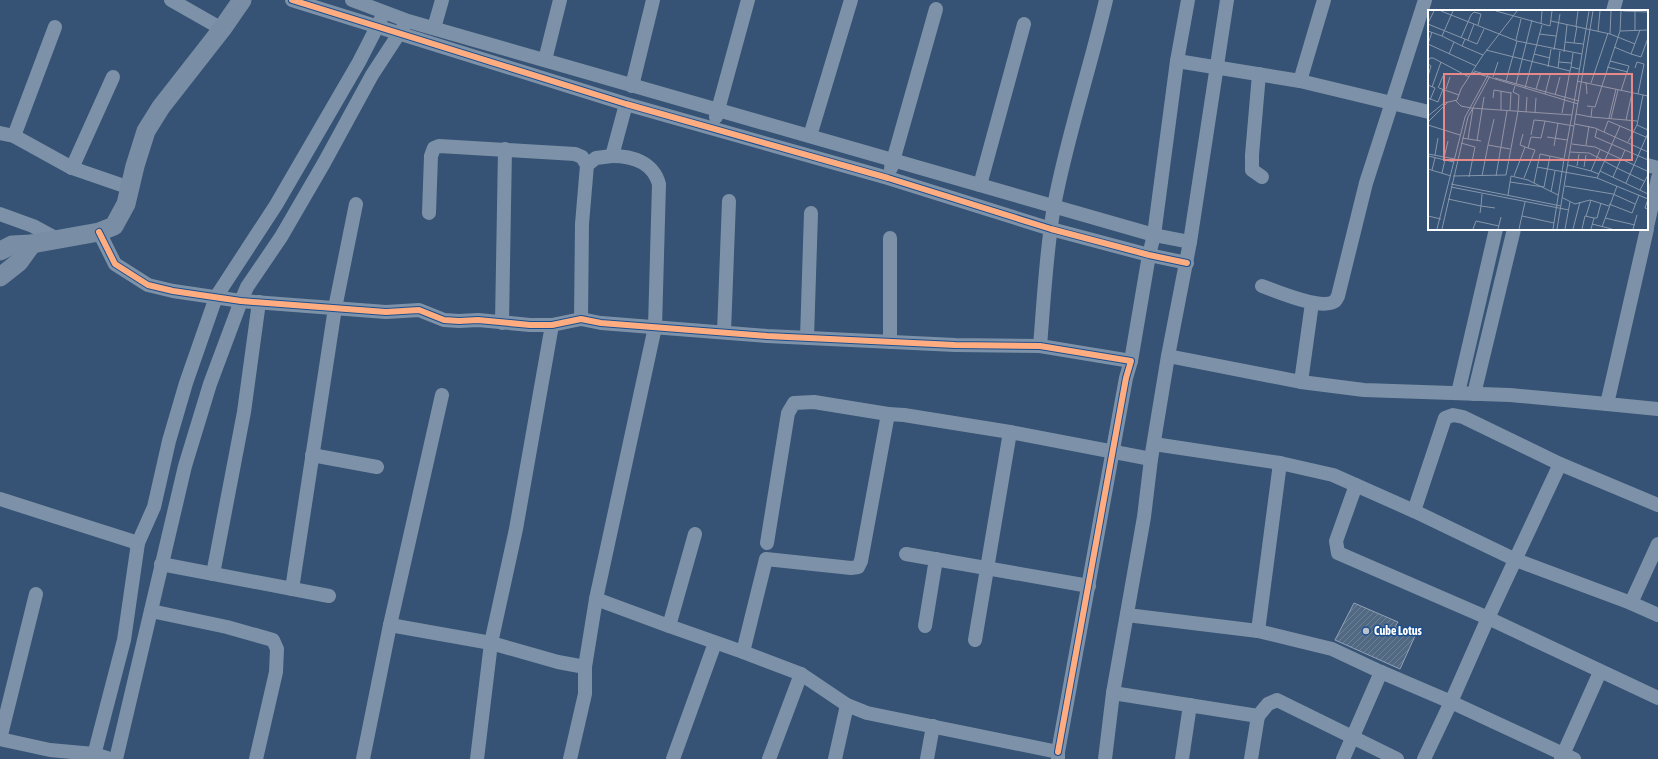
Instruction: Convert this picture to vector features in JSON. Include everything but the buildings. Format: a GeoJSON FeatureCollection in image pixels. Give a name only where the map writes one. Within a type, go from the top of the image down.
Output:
{"type":"FeatureCollection","features":[{"type":"Feature","properties":{"kind":"street"},"geometry":{"type":"LineString","coordinates":[[170,0],[222,29]]}},
{"type":"Feature","properties":{"kind":"street"},"geometry":{"type":"LineString","coordinates":[[0,251],[12,245],[32,244],[99,232],[114,226],[126,204],[135,166],[146,132],[161,107],[222,29],[242,0]]}},
{"type":"Feature","properties":{"kind":"street"},"geometry":{"type":"LineString","coordinates":[[292,0],[376,27],[400,32],[626,104],[888,178],[1051,229],[1149,255],[1187,263]]}},
{"type":"Feature","properties":{"kind":"street"},"geometry":{"type":"LineString","coordinates":[[352,0],[408,21],[632,86],[718,109],[1154,235],[1190,242]]}},
{"type":"Feature","properties":{"kind":"street"},"geometry":{"type":"LineString","coordinates":[[434,28],[442,0]]}},
{"type":"Feature","properties":{"kind":"street"},"geometry":{"type":"LineString","coordinates":[[545,60],[560,0]]}},
{"type":"Feature","properties":{"kind":"street"},"geometry":{"type":"LineString","coordinates":[[632,86],[653,0]]}},
{"type":"Feature","properties":{"kind":"street"},"geometry":{"type":"LineString","coordinates":[[713,129],[748,0]]}},
{"type":"Feature","properties":{"kind":"street"},"geometry":{"type":"LineString","coordinates":[[810,136],[851,0]]}},
{"type":"Feature","properties":{"kind":"street"},"geometry":{"type":"LineString","coordinates":[[1040,346],[1054,207],[1072,126],[1097,41],[1106,0]]}},
{"type":"Feature","properties":{"kind":"street"},"geometry":{"type":"LineString","coordinates":[[596,599],[801,674],[847,706],[867,713],[933,726],[1058,755],[1126,378],[1131,361],[1149,255],[1154,235],[1177,61],[1188,0]]}},
{"type":"Feature","properties":{"kind":"street"},"geometry":{"type":"LineString","coordinates":[[1105,759],[1113,693],[1144,517],[1151,459],[1168,356],[1187,263],[1227,0]]}},
{"type":"Feature","properties":{"kind":"street"},"geometry":{"type":"LineString","coordinates":[[1300,81],[1324,0]]}},
{"type":"Feature","properties":{"kind":"street"},"geometry":{"type":"LineString","coordinates":[[1262,286],[1312,303],[1328,304],[1334,301],[1338,296],[1366,183],[1425,0]]}},
{"type":"Feature","properties":{"kind":"street"},"geometry":{"type":"LineString","coordinates":[[1613,10],[1616,0]]}},
{"type":"Feature","properties":{"kind":"street"},"geometry":{"type":"LineString","coordinates":[[888,178],[936,8]]}},
{"type":"Feature","properties":{"kind":"street"},"geometry":{"type":"LineString","coordinates":[[93,756],[124,640],[138,543],[154,506],[171,434],[186,383],[216,297],[276,205],[359,62],[385,12]]}},
{"type":"Feature","properties":{"kind":"street"},"geometry":{"type":"LineString","coordinates":[[116,759],[185,466],[210,384],[241,301],[247,287],[281,237],[324,163],[372,74],[408,21]]}},
{"type":"Feature","properties":{"kind":"street"},"geometry":{"type":"LineString","coordinates":[[980,185],[1024,24]]}},
{"type":"Feature","properties":{"kind":"street"},"geometry":{"type":"LineString","coordinates":[[55,27],[7,134],[72,168],[130,188]]}},
{"type":"Feature","properties":{"kind":"street"},"geometry":{"type":"LineString","coordinates":[[1177,61],[1300,81],[1428,112]]}},
{"type":"Feature","properties":{"kind":"street"},"geometry":{"type":"LineString","coordinates":[[1259,74],[1252,170],[1262,177]]}},
{"type":"Feature","properties":{"kind":"street"},"geometry":{"type":"LineString","coordinates":[[72,168],[113,77]]}},
{"type":"Feature","properties":{"kind":"street"},"geometry":{"type":"LineString","coordinates":[[612,156],[626,104]]}},
{"type":"Feature","properties":{"kind":"street"},"geometry":{"type":"LineString","coordinates":[[429,214],[430,156],[434,148],[439,146],[575,154],[582,157],[587,165],[582,224],[581,320]]}},
{"type":"Feature","properties":{"kind":"street"},"geometry":{"type":"LineString","coordinates":[[502,323],[505,149]]}},
{"type":"Feature","properties":{"kind":"street"},"geometry":{"type":"LineString","coordinates":[[570,759],[585,694],[585,667],[596,599],[655,327],[659,184],[657,174],[644,163],[626,156],[596,158],[587,165]]}},
{"type":"Feature","properties":{"kind":"street"},"geometry":{"type":"LineString","coordinates":[[1648,165],[1658,168]]}},
{"type":"Feature","properties":{"kind":"street"},"geometry":{"type":"LineString","coordinates":[[1648,223],[1658,178]]}},
{"type":"Feature","properties":{"kind":"street"},"geometry":{"type":"LineString","coordinates":[[724,332],[729,201]]}},
{"type":"Feature","properties":{"kind":"street"},"geometry":{"type":"LineString","coordinates":[[292,589],[335,308],[356,204]]}},
{"type":"Feature","properties":{"kind":"street"},"geometry":{"type":"LineString","coordinates":[[807,338],[811,213]]}},
{"type":"Feature","properties":{"kind":"street"},"geometry":{"type":"LineString","coordinates":[[0,214],[33,226],[57,239]]}},
{"type":"Feature","properties":{"kind":"street"},"geometry":{"type":"LineString","coordinates":[[1458,393],[1496,230]]}},
{"type":"Feature","properties":{"kind":"street"},"geometry":{"type":"LineString","coordinates":[[1474,394],[1514,230]]}},
{"type":"Feature","properties":{"kind":"street"},"geometry":{"type":"LineString","coordinates":[[1607,404],[1647,230]]}},
{"type":"Feature","properties":{"kind":"street"},"geometry":{"type":"LineString","coordinates":[[99,232],[115,264],[148,285],[172,291],[241,301],[386,312],[419,310],[444,320],[459,321],[478,320],[502,323],[552,325],[581,320],[807,338],[955,345],[1040,346],[1131,361]]}},
{"type":"Feature","properties":{"kind":"street"},"geometry":{"type":"LineString","coordinates":[[890,238],[890,342]]}},
{"type":"Feature","properties":{"kind":"street"},"geometry":{"type":"LineString","coordinates":[[0,277],[19,262],[32,244]]}},
{"type":"Feature","properties":{"kind":"street"},"geometry":{"type":"LineString","coordinates":[[213,574],[244,412],[259,302]]}},
{"type":"Feature","properties":{"kind":"street"},"geometry":{"type":"LineString","coordinates":[[1301,382],[1312,303]]}},
{"type":"Feature","properties":{"kind":"street"},"geometry":{"type":"LineString","coordinates":[[477,759],[491,643],[516,528],[552,325]]}},
{"type":"Feature","properties":{"kind":"street"},"geometry":{"type":"LineString","coordinates":[[1168,356],[1301,382],[1364,390],[1510,395],[1658,409]]}},
{"type":"Feature","properties":{"kind":"street"},"geometry":{"type":"LineString","coordinates":[[363,759],[390,625],[442,395]]}},
{"type":"Feature","properties":{"kind":"street"},"geometry":{"type":"LineString","coordinates":[[767,543],[788,413],[794,403],[814,402],[888,414],[904,415],[1010,432],[1151,459]]}},
{"type":"Feature","properties":{"kind":"street"},"geometry":{"type":"LineString","coordinates":[[743,652],[766,559],[851,568],[858,567],[861,561],[888,414]]}},
{"type":"Feature","properties":{"kind":"street"},"geometry":{"type":"LineString","coordinates":[[1414,511],[1445,418],[1453,416],[1463,417],[1560,464],[1658,505]]}},
{"type":"Feature","properties":{"kind":"street"},"geometry":{"type":"LineString","coordinates":[[975,640],[1010,432]]}},
{"type":"Feature","properties":{"kind":"street"},"geometry":{"type":"LineString","coordinates":[[1154,444],[1280,463],[1333,476],[1414,511],[1516,560],[1631,603],[1658,616]]}},
{"type":"Feature","properties":{"kind":"street"},"geometry":{"type":"LineString","coordinates":[[312,455],[377,468]]}},
{"type":"Feature","properties":{"kind":"street"},"geometry":{"type":"LineString","coordinates":[[1258,631],[1280,463]]}},
{"type":"Feature","properties":{"kind":"street"},"geometry":{"type":"LineString","coordinates":[[1424,759],[1560,464]]}},
{"type":"Feature","properties":{"kind":"street"},"geometry":{"type":"LineString","coordinates":[[1356,485],[1336,542],[1338,553],[1488,618],[1658,698]]}},
{"type":"Feature","properties":{"kind":"street"},"geometry":{"type":"LineString","coordinates":[[0,499],[138,543]]}},
{"type":"Feature","properties":{"kind":"street"},"geometry":{"type":"LineString","coordinates":[[669,626],[695,534]]}},
{"type":"Feature","properties":{"kind":"street"},"geometry":{"type":"LineString","coordinates":[[1631,603],[1658,544]]}},
{"type":"Feature","properties":{"kind":"street"},"geometry":{"type":"LineString","coordinates":[[906,554],[988,567],[1089,586]]}},
{"type":"Feature","properties":{"kind":"street"},"geometry":{"type":"LineString","coordinates":[[925,626],[936,559]]}},
{"type":"Feature","properties":{"kind":"street"},"geometry":{"type":"LineString","coordinates":[[162,564],[329,596]]}},
{"type":"Feature","properties":{"kind":"street"},"geometry":{"type":"LineString","coordinates":[[36,594],[0,739],[50,750],[110,759]]}},
{"type":"Feature","properties":{"kind":"street"},"geometry":{"type":"LineString","coordinates":[[151,610],[227,626],[273,640],[277,649],[276,672],[256,759]]}},
{"type":"Feature","properties":{"kind":"street"},"geometry":{"type":"LineString","coordinates":[[1127,615],[1258,631],[1332,649],[1451,702],[1566,757],[1600,672]]}},
{"type":"Feature","properties":{"kind":"street"},"geometry":{"type":"LineString","coordinates":[[390,625],[491,643],[558,662],[585,667]]}},
{"type":"Feature","properties":{"kind":"street"},"geometry":{"type":"LineString","coordinates":[[673,759],[715,643]]}},
{"type":"Feature","properties":{"kind":"street"},"geometry":{"type":"LineString","coordinates":[[1343,759],[1381,672]]}},
{"type":"Feature","properties":{"kind":"street"},"geometry":{"type":"LineString","coordinates":[[769,759],[801,674]]}},
{"type":"Feature","properties":{"kind":"street"},"geometry":{"type":"LineString","coordinates":[[1113,693],[1258,716]]}},
{"type":"Feature","properties":{"kind":"street"},"geometry":{"type":"LineString","coordinates":[[1251,759],[1258,716],[1268,704],[1277,700],[1397,759]]}},
{"type":"Feature","properties":{"kind":"street"},"geometry":{"type":"LineString","coordinates":[[1182,759],[1190,705]]}},
{"type":"Feature","properties":{"kind":"street"},"geometry":{"type":"LineString","coordinates":[[836,759],[847,706]]}},
{"type":"Feature","properties":{"kind":"street"},"geometry":{"type":"LineString","coordinates":[[927,759],[933,726]]}},
{"type":"Feature","properties":{"kind":"cycle path"},"geometry":{"type":"LineString","coordinates":[[292,0],[626,104],[888,178],[1051,229],[1149,255],[1187,263]]}},
{"type":"Feature","properties":{"kind":"cycle path"},"geometry":{"type":"LineString","coordinates":[[99,232],[115,264],[148,285],[173,291],[241,301],[386,312],[419,310],[444,320],[478,320],[530,325],[552,325],[581,319],[601,323],[767,336],[955,345],[1040,346],[1131,361],[1126,378],[1058,752]]}},
{"type":"Feature","properties":{"kind":"place","name":"Cube Lotus"},"geometry":{"type":"Point","coordinates":[1366,631]}}]}
